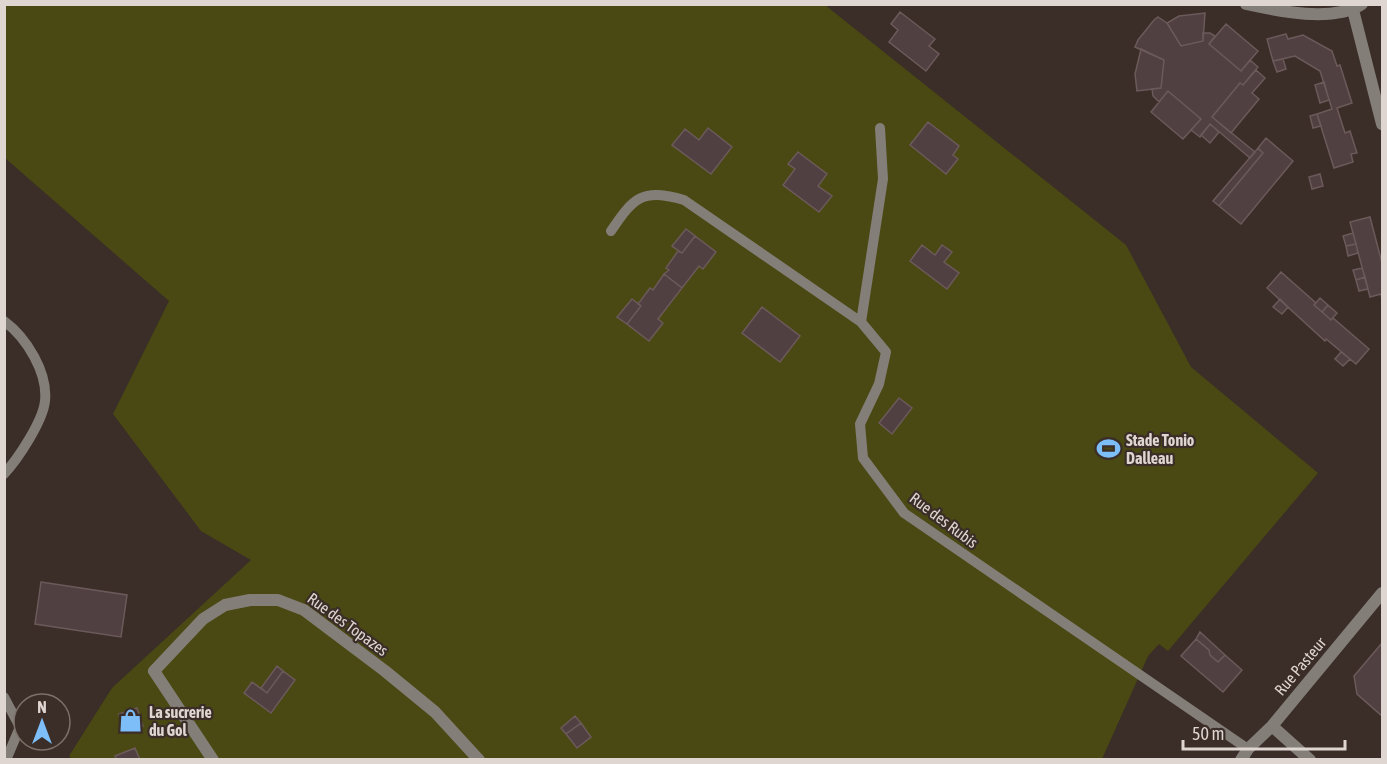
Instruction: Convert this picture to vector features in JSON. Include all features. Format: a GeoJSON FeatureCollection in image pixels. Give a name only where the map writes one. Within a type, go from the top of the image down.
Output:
{"type":"FeatureCollection","features":[{"type":"Feature","properties":{"kind":"street"},"geometry":{"type":"LineString","coordinates":[[1246,4],[1287,13],[1319,14],[1357,7],[1383,124]]}},
{"type":"Feature","properties":{"kind":"street","name":"Rue Pasteur"},"geometry":{"type":"LineString","coordinates":[[1244,754],[1272,726],[1383,592]]}},
{"type":"Feature","properties":{"kind":"street","name":"Rue des Topazes"},"geometry":{"type":"LineString","coordinates":[[213,759],[154,671],[203,619],[225,605],[250,600],[278,600],[304,610],[435,712],[479,759]]}},
{"type":"Feature","properties":{"kind":"street"},"geometry":{"type":"LineString","coordinates":[[1272,726],[1310,759]]}},
{"type":"Feature","properties":{"kind":"lane"},"geometry":{"type":"LineString","coordinates":[[861,322],[883,179],[880,128]]}},
{"type":"Feature","properties":{"kind":"lane","name":"Rue des Rubis"},"geometry":{"type":"LineString","coordinates":[[611,231],[634,200],[649,195],[664,194],[684,200],[861,322],[886,352],[879,384],[860,423],[863,458],[904,513],[1244,754]]}},
{"type":"Feature","properties":{"kind":"lane"},"geometry":{"type":"LineString","coordinates":[[4,321],[11,326],[32,352],[43,378],[45,402],[18,459],[4,474]]}},
{"type":"Feature","properties":{"kind":"lane"},"geometry":{"type":"LineString","coordinates":[[4,697],[21,727],[9,758]]}},
{"type":"Feature","properties":{"kind":"shaded area"},"geometry":{"type":"Polygon","coordinates":[[[5,5],[825,5],[1126,245],[1191,367],[1318,473],[1168,651],[1159,644],[1148,656],[1102,759],[72,759],[69,756],[112,688],[251,560],[201,531],[113,414],[169,301],[5,158],[5,5]]]}},
{"type":"Feature","properties":{"kind":"building"},"geometry":{"type":"Polygon","coordinates":[[[900,12],[935,39],[929,46],[939,54],[926,71],[889,42],[898,30],[891,24],[900,12]]]}},
{"type":"Feature","properties":{"kind":"building"},"geometry":{"type":"Polygon","coordinates":[[[1205,13],[1203,41],[1181,46],[1167,23],[1179,16],[1205,13]]]}},
{"type":"Feature","properties":{"kind":"building"},"geometry":{"type":"Polygon","coordinates":[[[1158,17],[1167,23],[1181,46],[1203,41],[1203,33],[1210,33],[1215,36],[1209,44],[1241,71],[1250,60],[1258,67],[1243,85],[1240,83],[1212,117],[1255,152],[1250,158],[1210,124],[1200,137],[1191,130],[1201,119],[1168,91],[1159,102],[1153,96],[1152,89],[1161,88],[1164,60],[1135,47],[1138,40],[1158,17]]]}},
{"type":"Feature","properties":{"kind":"building"},"geometry":{"type":"Polygon","coordinates":[[[1226,24],[1258,51],[1241,71],[1209,44],[1226,24]]]}},
{"type":"Feature","properties":{"kind":"building"},"geometry":{"type":"Polygon","coordinates":[[[1286,34],[1288,39],[1303,35],[1332,51],[1337,66],[1340,65],[1352,103],[1337,108],[1345,133],[1350,131],[1357,153],[1351,154],[1353,162],[1334,168],[1317,114],[1332,109],[1320,71],[1295,56],[1273,61],[1267,39],[1286,34]]]}},
{"type":"Feature","properties":{"kind":"building"},"geometry":{"type":"Polygon","coordinates":[[[1141,49],[1164,60],[1161,88],[1137,91],[1135,74],[1141,49]]]}},
{"type":"Feature","properties":{"kind":"building"},"geometry":{"type":"Polygon","coordinates":[[[1283,59],[1286,69],[1277,72],[1273,61],[1283,59]]]}},
{"type":"Feature","properties":{"kind":"building"},"geometry":{"type":"Polygon","coordinates":[[[1256,70],[1265,78],[1252,93],[1259,99],[1231,133],[1212,117],[1240,83],[1243,85],[1256,70]]]}},
{"type":"Feature","properties":{"kind":"building"},"geometry":{"type":"Polygon","coordinates":[[[1324,82],[1329,100],[1320,103],[1315,85],[1324,82]]]}},
{"type":"Feature","properties":{"kind":"building"},"geometry":{"type":"Polygon","coordinates":[[[1168,91],[1201,119],[1183,139],[1151,112],[1168,91]]]}},
{"type":"Feature","properties":{"kind":"building"},"geometry":{"type":"Polygon","coordinates":[[[1317,114],[1321,126],[1313,128],[1310,116],[1317,114]]]}},
{"type":"Feature","properties":{"kind":"building"},"geometry":{"type":"Polygon","coordinates":[[[928,122],[959,146],[953,155],[958,159],[946,174],[910,145],[928,122]]]}},
{"type":"Feature","properties":{"kind":"building"},"geometry":{"type":"Polygon","coordinates":[[[1210,124],[1219,132],[1210,143],[1201,135],[1210,124]]]}},
{"type":"Feature","properties":{"kind":"building"},"geometry":{"type":"Polygon","coordinates":[[[708,128],[732,147],[711,174],[672,145],[685,129],[699,140],[708,128]]]}},
{"type":"Feature","properties":{"kind":"building"},"geometry":{"type":"Polygon","coordinates":[[[1266,138],[1293,161],[1241,224],[1219,206],[1263,153],[1258,148],[1266,138]]]}},
{"type":"Feature","properties":{"kind":"building"},"geometry":{"type":"Polygon","coordinates":[[[1258,148],[1263,153],[1219,206],[1213,201],[1258,148]]]}},
{"type":"Feature","properties":{"kind":"building"},"geometry":{"type":"Polygon","coordinates":[[[798,152],[827,174],[818,186],[832,196],[819,212],[783,185],[795,169],[788,164],[798,152]]]}},
{"type":"Feature","properties":{"kind":"building"},"geometry":{"type":"Polygon","coordinates":[[[1320,174],[1323,186],[1312,189],[1309,177],[1320,174]]]}},
{"type":"Feature","properties":{"kind":"building"},"geometry":{"type":"Polygon","coordinates":[[[1370,217],[1382,263],[1382,300],[1381,294],[1370,297],[1350,222],[1370,217]]]}},
{"type":"Feature","properties":{"kind":"building"},"geometry":{"type":"Polygon","coordinates":[[[686,229],[695,236],[682,253],[672,246],[686,229]]]}},
{"type":"Feature","properties":{"kind":"building"},"geometry":{"type":"Polygon","coordinates":[[[1353,233],[1356,244],[1346,246],[1343,236],[1353,233]]]}},
{"type":"Feature","properties":{"kind":"building"},"geometry":{"type":"Polygon","coordinates":[[[695,236],[716,252],[703,269],[699,266],[682,288],[664,274],[669,270],[666,268],[678,251],[682,253],[695,236]]]}},
{"type":"Feature","properties":{"kind":"building"},"geometry":{"type":"Polygon","coordinates":[[[1356,244],[1358,253],[1348,256],[1346,246],[1356,244]]]}},
{"type":"Feature","properties":{"kind":"building"},"geometry":{"type":"Polygon","coordinates":[[[922,245],[935,255],[942,245],[952,252],[944,262],[959,273],[947,289],[910,261],[922,245]]]}},
{"type":"Feature","properties":{"kind":"building"},"geometry":{"type":"Polygon","coordinates":[[[1362,268],[1365,277],[1356,280],[1353,270],[1362,268]]]}},
{"type":"Feature","properties":{"kind":"building"},"geometry":{"type":"Polygon","coordinates":[[[1281,272],[1316,303],[1314,305],[1331,320],[1333,318],[1369,349],[1356,364],[1326,339],[1325,341],[1267,288],[1281,272]]]}},
{"type":"Feature","properties":{"kind":"building"},"geometry":{"type":"Polygon","coordinates":[[[664,274],[682,288],[658,319],[663,323],[649,341],[627,324],[641,306],[638,304],[650,288],[653,290],[664,274]]]}},
{"type":"Feature","properties":{"kind":"building"},"geometry":{"type":"Polygon","coordinates":[[[1365,277],[1368,289],[1359,291],[1356,280],[1365,277]]]}},
{"type":"Feature","properties":{"kind":"building"},"geometry":{"type":"Polygon","coordinates":[[[1320,298],[1328,305],[1322,312],[1314,305],[1320,298]]]}},
{"type":"Feature","properties":{"kind":"building"},"geometry":{"type":"Polygon","coordinates":[[[632,299],[641,306],[627,324],[617,317],[632,299]]]}},
{"type":"Feature","properties":{"kind":"building"},"geometry":{"type":"Polygon","coordinates":[[[1280,299],[1288,307],[1282,314],[1273,307],[1280,299]]]}},
{"type":"Feature","properties":{"kind":"building"},"geometry":{"type":"Polygon","coordinates":[[[1328,305],[1337,313],[1331,320],[1322,312],[1328,305]]]}},
{"type":"Feature","properties":{"kind":"building"},"geometry":{"type":"Polygon","coordinates":[[[762,307],[800,336],[780,362],[742,333],[762,307]]]}},
{"type":"Feature","properties":{"kind":"building"},"geometry":{"type":"Polygon","coordinates":[[[1341,352],[1350,359],[1343,366],[1335,359],[1341,352]]]}},
{"type":"Feature","properties":{"kind":"building"},"geometry":{"type":"Polygon","coordinates":[[[899,398],[912,408],[892,434],[879,423],[899,398]]]}},
{"type":"Feature","properties":{"kind":"building"},"geometry":{"type":"Polygon","coordinates":[[[41,582],[127,595],[121,637],[35,624],[41,582]]]}},
{"type":"Feature","properties":{"kind":"building"},"geometry":{"type":"Polygon","coordinates":[[[1200,632],[1225,655],[1218,662],[1196,639],[1200,632]]]}},
{"type":"Feature","properties":{"kind":"building"},"geometry":{"type":"Polygon","coordinates":[[[1196,639],[1218,662],[1225,655],[1242,670],[1223,692],[1181,656],[1196,639]]]}},
{"type":"Feature","properties":{"kind":"building"},"geometry":{"type":"Polygon","coordinates":[[[1382,643],[1382,716],[1357,694],[1354,676],[1382,643]]]}},
{"type":"Feature","properties":{"kind":"building"},"geometry":{"type":"Polygon","coordinates":[[[277,666],[283,671],[267,693],[261,688],[277,666]]]}},
{"type":"Feature","properties":{"kind":"building"},"geometry":{"type":"Polygon","coordinates":[[[283,671],[295,680],[271,713],[244,693],[252,682],[267,693],[283,671]]]}},
{"type":"Feature","properties":{"kind":"building"},"geometry":{"type":"Polygon","coordinates":[[[137,708],[143,726],[134,729],[128,711],[137,708]]]}},
{"type":"Feature","properties":{"kind":"building"},"geometry":{"type":"Polygon","coordinates":[[[128,711],[134,729],[124,732],[119,714],[128,711]]]}},
{"type":"Feature","properties":{"kind":"building"},"geometry":{"type":"Polygon","coordinates":[[[575,716],[581,723],[566,734],[561,728],[575,716]]]}},
{"type":"Feature","properties":{"kind":"building"},"geometry":{"type":"Polygon","coordinates":[[[581,723],[591,737],[577,748],[566,734],[581,723]]]}},
{"type":"Feature","properties":{"kind":"building"},"geometry":{"type":"Polygon","coordinates":[[[135,748],[140,760],[117,760],[115,756],[135,748]]]}},
{"type":"Feature","properties":{"kind":"place","name":"Stade Tonio Dalleau"},"geometry":{"type":"Point","coordinates":[1108,449]}},
{"type":"Feature","properties":{"kind":"place","name":"La sucrerie du Gol"},"geometry":{"type":"Point","coordinates":[131,721]}}]}
